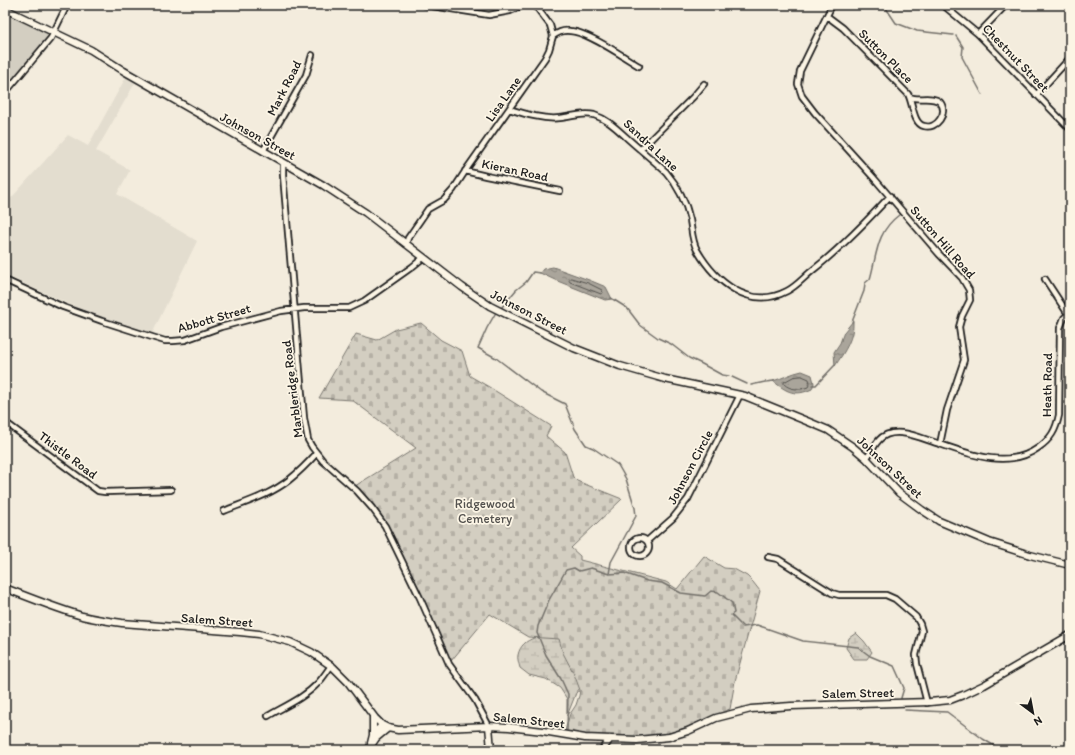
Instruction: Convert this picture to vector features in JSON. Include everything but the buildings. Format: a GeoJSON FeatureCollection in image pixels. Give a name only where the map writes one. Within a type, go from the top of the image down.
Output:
{"type":"FeatureCollection","features":[{"type":"Feature","properties":{"kind":"street"},"geometry":{"type":"LineString","coordinates":[[5,93],[47,42],[54,32],[67,5]]}},
{"type":"Feature","properties":{"kind":"street"},"geometry":{"type":"LineString","coordinates":[[426,5],[494,15],[510,11],[524,5]]}},
{"type":"Feature","properties":{"kind":"street"},"geometry":{"type":"LineString","coordinates":[[535,5],[550,25],[552,36],[565,31],[576,32],[608,47],[639,66]]}},
{"type":"Feature","properties":{"kind":"street","name":"Sutton Hill Road"},"geometry":{"type":"LineString","coordinates":[[832,5],[800,71],[798,79],[802,96],[926,239],[962,278],[969,290],[970,300],[959,326],[964,360],[947,410],[940,444]]}},
{"type":"Feature","properties":{"kind":"street","name":"Chestnut Street"},"geometry":{"type":"LineString","coordinates":[[943,5],[978,34],[1070,129]]}},
{"type":"Feature","properties":{"kind":"street"},"geometry":{"type":"LineString","coordinates":[[978,34],[1006,5]]}},
{"type":"Feature","properties":{"kind":"street","name":"Johnson Street"},"geometry":{"type":"LineString","coordinates":[[5,9],[91,50],[124,71],[350,202],[462,287],[490,306],[550,336],[620,366],[665,379],[740,395],[794,415],[828,430],[846,441],[866,458],[899,494],[927,514],[949,526],[980,539],[1019,552],[1070,565]]}},
{"type":"Feature","properties":{"kind":"street","name":"Sutton Place"},"geometry":{"type":"LineString","coordinates":[[827,16],[843,28],[903,88],[910,97],[916,119],[920,125],[930,127],[938,123],[941,119],[942,110],[939,102],[933,99],[916,99],[910,97]]}},
{"type":"Feature","properties":{"kind":"street","name":"Lisa Lane"},"geometry":{"type":"LineString","coordinates":[[406,244],[408,238],[425,213],[432,206],[448,197],[545,58],[549,50],[552,36]]}},
{"type":"Feature","properties":{"kind":"street","name":"Mark Road"},"geometry":{"type":"LineString","coordinates":[[263,151],[306,75],[312,55]]}},
{"type":"Feature","properties":{"kind":"street"},"geometry":{"type":"LineString","coordinates":[[1036,95],[1070,58]]}},
{"type":"Feature","properties":{"kind":"street"},"geometry":{"type":"LineString","coordinates":[[641,149],[704,84]]}},
{"type":"Feature","properties":{"kind":"street","name":"Sandra Lane"},"geometry":{"type":"LineString","coordinates":[[509,109],[528,115],[550,118],[560,118],[580,114],[594,115],[612,124],[666,172],[679,190],[685,204],[695,247],[705,263],[734,291],[750,296],[772,296],[791,288],[849,238],[890,196]]}},
{"type":"Feature","properties":{"kind":"street","name":"Marbleridge Road"},"geometry":{"type":"LineString","coordinates":[[283,162],[283,180],[294,310],[308,440],[316,454],[357,491],[385,526],[420,598],[449,664],[475,700],[489,726],[491,750]]}},
{"type":"Feature","properties":{"kind":"street","name":"Kieran Road"},"geometry":{"type":"LineString","coordinates":[[465,171],[560,191]]}},
{"type":"Feature","properties":{"kind":"street","name":"Abbott Street"},"geometry":{"type":"LineString","coordinates":[[5,280],[63,307],[95,319],[165,341],[185,340],[272,313],[304,308],[343,308],[355,306],[424,258]]}},
{"type":"Feature","properties":{"kind":"street"},"geometry":{"type":"LineString","coordinates":[[1045,279],[1069,313]]}},
{"type":"Feature","properties":{"kind":"street","name":"Heath Road"},"geometry":{"type":"LineString","coordinates":[[940,444],[973,455],[1011,459],[1028,455],[1049,440],[1057,426],[1059,415],[1060,328],[1064,318],[1069,313]]}},
{"type":"Feature","properties":{"kind":"street","name":"Johnson Circle"},"geometry":{"type":"LineString","coordinates":[[647,542],[673,518],[688,498],[740,395]]}},
{"type":"Feature","properties":{"kind":"street","name":"Thistle Road"},"geometry":{"type":"LineString","coordinates":[[5,422],[98,491],[171,490]]}},
{"type":"Feature","properties":{"kind":"street"},"geometry":{"type":"LineString","coordinates":[[866,458],[872,453],[878,440],[885,435],[894,432],[940,444]]}},
{"type":"Feature","properties":{"kind":"street"},"geometry":{"type":"LineString","coordinates":[[224,511],[266,495],[279,487],[290,480],[316,454]]}},
{"type":"Feature","properties":{"kind":"street"},"geometry":{"type":"LineString","coordinates":[[768,557],[778,559],[832,593],[839,595],[886,595],[895,599],[916,617],[922,631],[916,655],[917,664],[927,702]]}},
{"type":"Feature","properties":{"kind":"street","name":"Salem Street"},"geometry":{"type":"LineString","coordinates":[[5,588],[63,610],[101,620],[240,632],[274,637],[290,642],[308,651],[331,666],[348,682],[373,716],[385,726],[398,730],[489,726],[542,731],[585,738],[650,740],[669,737],[688,731],[716,718],[755,709],[950,700],[979,688],[1070,635]]}},
{"type":"Feature","properties":{"kind":"street"},"geometry":{"type":"LineString","coordinates":[[268,716],[288,705],[311,689],[318,683],[331,666]]}},
{"type":"Feature","properties":{"kind":"street"},"geometry":{"type":"LineString","coordinates":[[369,748],[373,735],[373,716]]}},
{"type":"Feature","properties":{"kind":"street"},"geometry":{"type":"LineString","coordinates":[[373,735],[385,726]]}},
{"type":"Feature","properties":{"kind":"street"},"geometry":{"type":"LineString","coordinates":[[369,748],[385,726]]}},
{"type":"Feature","properties":{"kind":"street"},"geometry":{"type":"LineString","coordinates":[[602,750],[610,739]]}},
{"type":"Feature","properties":{"kind":"shaded area"},"geometry":{"type":"Polygon","coordinates":[[[126,77],[135,83],[96,151],[130,170],[117,194],[197,241],[152,334],[91,314],[5,275],[5,205],[68,135],[88,146],[126,77]]]}},
{"type":"Feature","properties":{"kind":"green space"},"geometry":{"type":"Polygon","coordinates":[[[5,13],[45,30],[50,36],[5,89],[5,13]]]}},
{"type":"Feature","properties":{"kind":"green space","name":"Ridgewood Cemetery"},"geometry":{"type":"Polygon","coordinates":[[[421,323],[441,340],[462,351],[470,376],[551,426],[546,436],[565,452],[573,477],[577,481],[622,499],[571,548],[580,556],[580,560],[666,582],[677,589],[704,556],[724,568],[734,569],[747,576],[753,582],[760,591],[735,681],[730,709],[677,731],[658,736],[616,737],[564,734],[570,714],[576,705],[580,690],[574,674],[563,653],[559,639],[528,637],[490,614],[451,661],[391,531],[378,510],[355,486],[416,448],[352,400],[319,398],[356,334],[377,340],[396,329],[421,323]]]}},
{"type":"Feature","properties":{"kind":"green space"},"geometry":{"type":"Polygon","coordinates":[[[856,633],[872,652],[867,659],[854,659],[846,648],[849,638],[856,633]]]}},
{"type":"Feature","properties":{"kind":"green space"},"geometry":{"type":"Polygon","coordinates":[[[559,634],[584,683],[576,693],[567,716],[567,699],[560,688],[546,679],[529,675],[520,668],[518,658],[520,649],[524,644],[534,638],[559,634]]]}},
{"type":"Feature","properties":{"kind":"water"},"geometry":{"type":"Polygon","coordinates":[[[553,267],[606,287],[612,299],[605,300],[540,273],[543,269],[553,267]]]}},
{"type":"Feature","properties":{"kind":"water"},"geometry":{"type":"Polygon","coordinates":[[[853,321],[850,339],[835,366],[834,352],[840,343],[844,332],[853,321]]]}},
{"type":"Feature","properties":{"kind":"water"},"geometry":{"type":"Polygon","coordinates":[[[802,371],[812,375],[814,383],[812,389],[801,393],[791,392],[773,381],[795,373],[802,371]]]}},
{"type":"Feature","properties":{"kind":"waterway"},"geometry":{"type":"LineString","coordinates":[[884,5],[896,23],[917,31],[953,35]]}},
{"type":"Feature","properties":{"kind":"waterway"},"geometry":{"type":"LineString","coordinates":[[956,36],[963,47],[962,57],[982,94]]}},
{"type":"Feature","properties":{"kind":"waterway"},"geometry":{"type":"LineString","coordinates":[[852,322],[864,291],[865,283],[870,279],[878,244],[891,222],[899,215]]}},
{"type":"Feature","properties":{"kind":"waterway"},"geometry":{"type":"LineString","coordinates":[[502,307],[516,290],[526,282],[533,272],[540,273]]}},
{"type":"Feature","properties":{"kind":"waterway"},"geometry":{"type":"LineString","coordinates":[[611,298],[627,308],[640,325],[658,338],[671,344],[689,358],[722,375],[729,376]]}},
{"type":"Feature","properties":{"kind":"waterway"},"geometry":{"type":"LineString","coordinates":[[495,314],[478,348],[496,358],[541,392],[565,404],[575,429],[586,445],[618,465],[626,479],[636,516],[611,562],[609,574]]}},
{"type":"Feature","properties":{"kind":"waterway"},"geometry":{"type":"LineString","coordinates":[[812,385],[816,385],[835,365]]}},
{"type":"Feature","properties":{"kind":"waterway"},"geometry":{"type":"LineString","coordinates":[[732,377],[747,384]]}},
{"type":"Feature","properties":{"kind":"waterway"},"geometry":{"type":"LineString","coordinates":[[751,385],[774,381]]}},
{"type":"Feature","properties":{"kind":"waterway"},"geometry":{"type":"LineString","coordinates":[[567,730],[568,694],[561,679],[546,655],[537,633],[538,626],[549,600],[566,570],[574,568],[579,571],[591,568],[609,574],[624,573],[647,581],[662,583],[681,593],[705,596],[711,591],[718,592],[732,603],[734,613],[731,615],[743,627],[757,625],[803,641],[858,647],[870,656],[894,666],[904,688],[901,698]]}},
{"type":"Feature","properties":{"kind":"waterway"},"geometry":{"type":"LineString","coordinates":[[905,710],[947,712],[983,739],[1001,750]]}}]}
